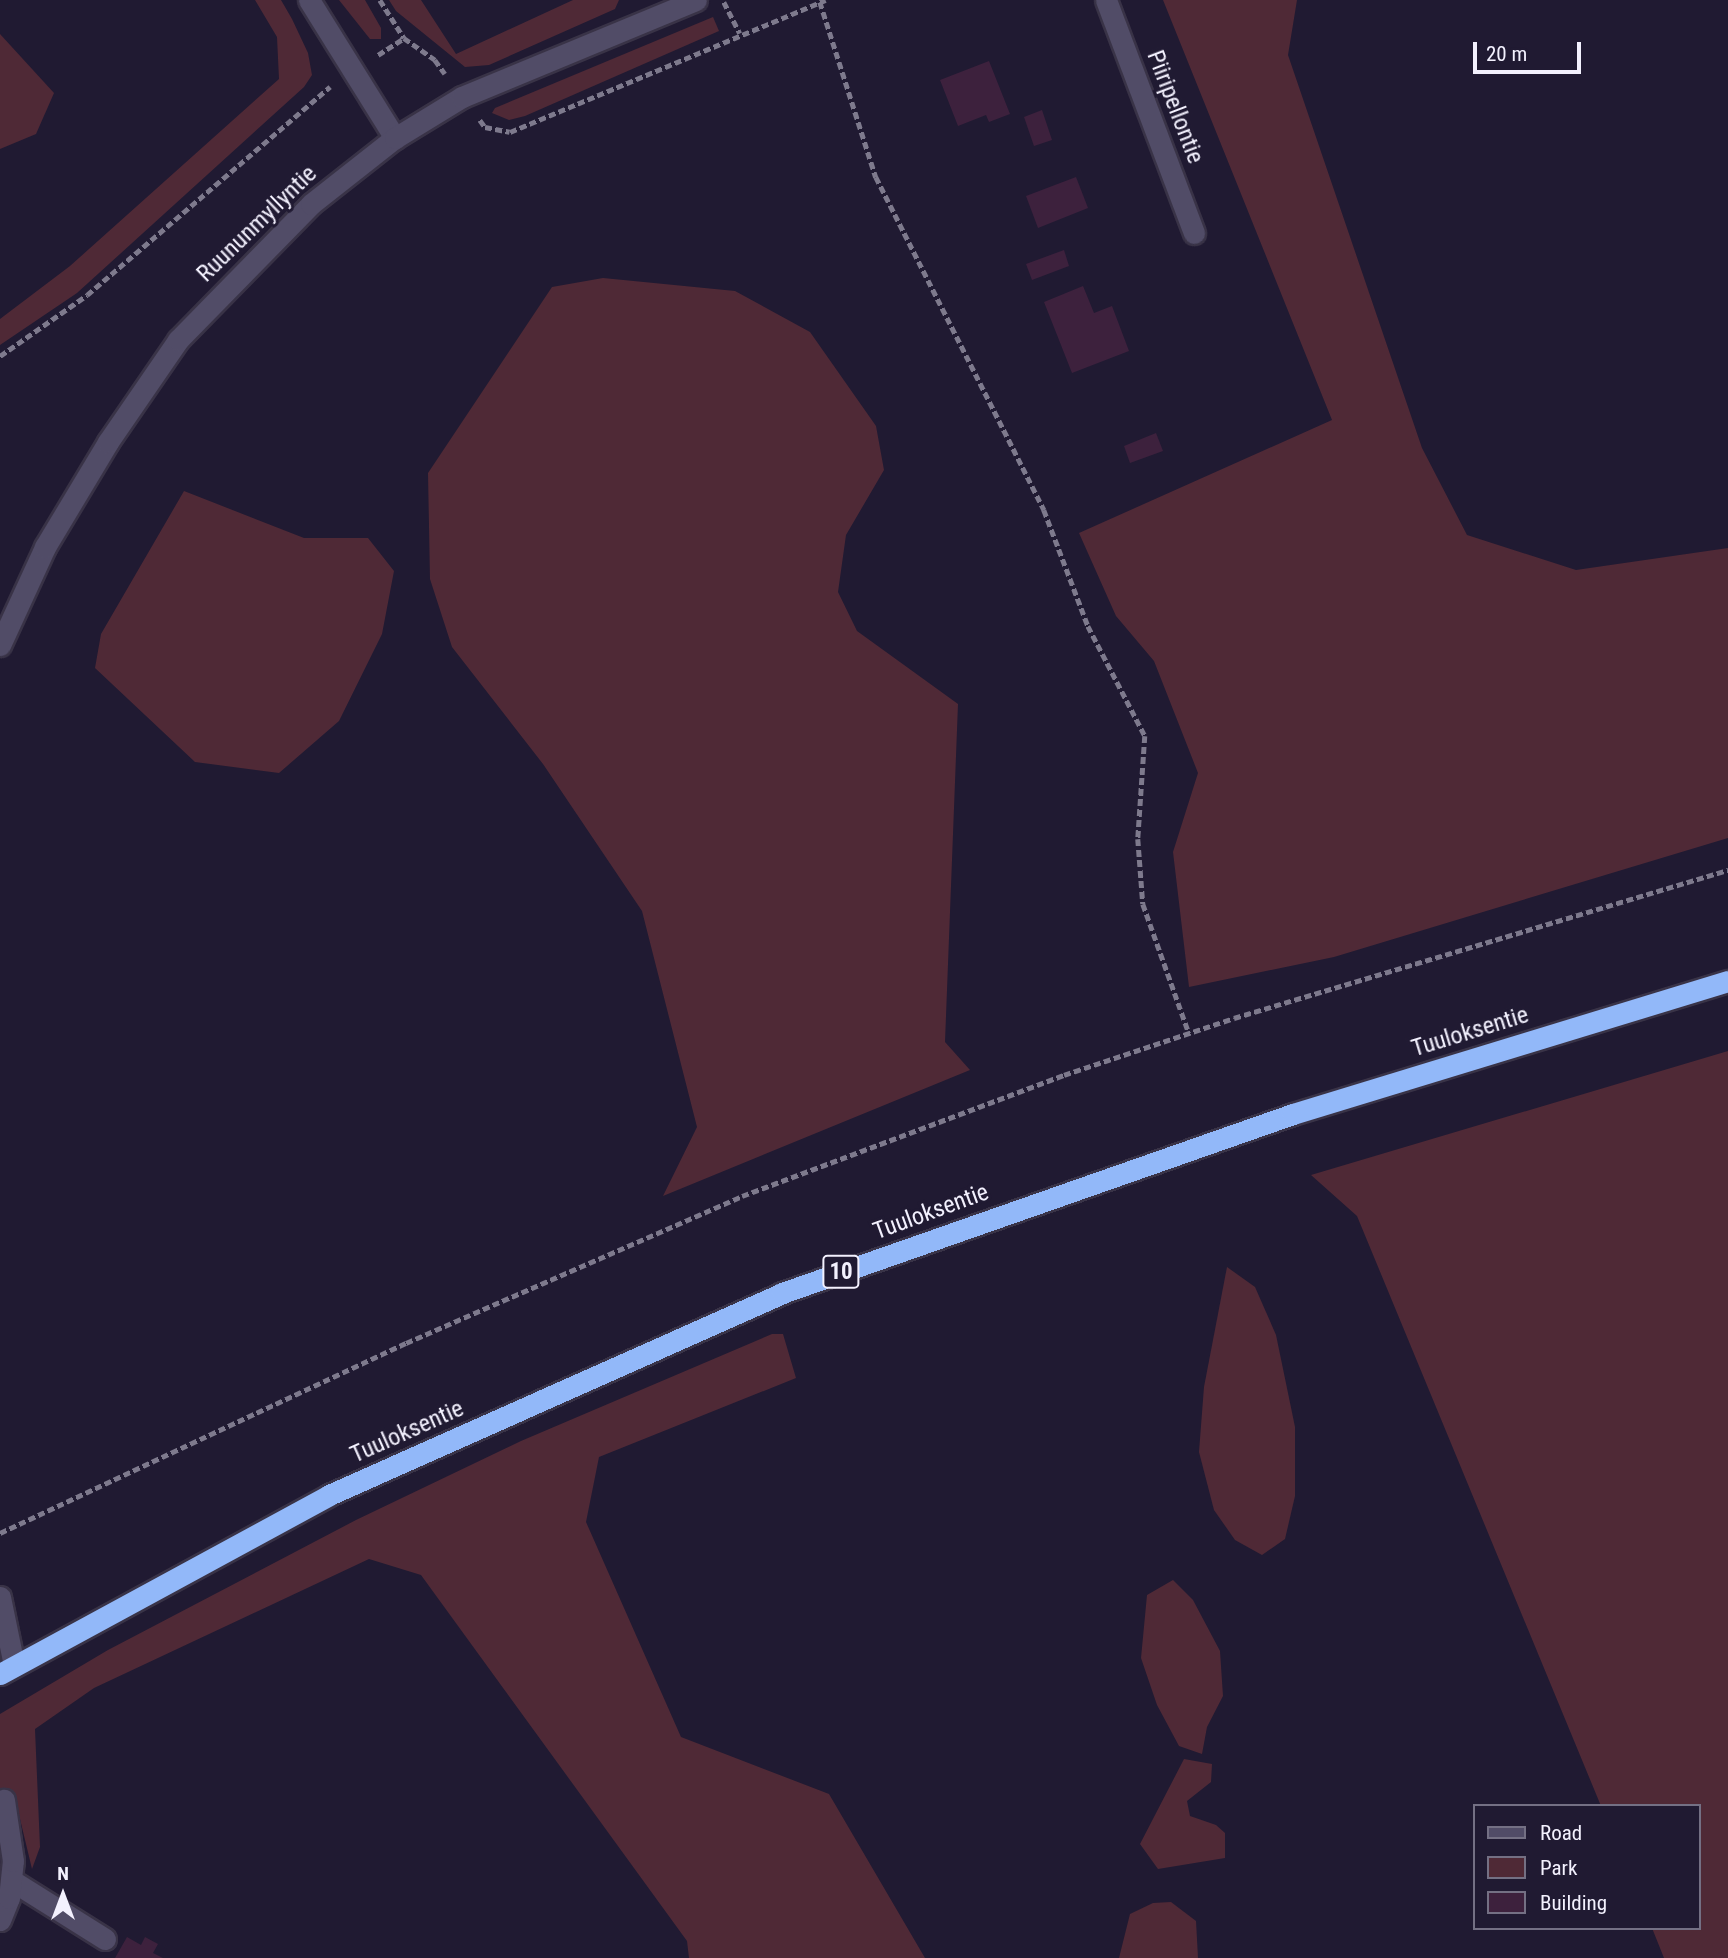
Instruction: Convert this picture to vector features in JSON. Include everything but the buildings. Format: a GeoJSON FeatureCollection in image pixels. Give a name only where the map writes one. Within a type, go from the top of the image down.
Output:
{"type":"FeatureCollection","features":[{"type":"Feature","properties":{"kind":"highway","name":"Tuuloksentie"},"geometry":{"type":"LineString","coordinates":[[7,1670],[329,1495],[782,1293],[1293,1114],[1728,981]]}},
{"type":"Feature","properties":{"kind":"street"},"geometry":{"type":"LineString","coordinates":[[309,0],[394,138]]}},
{"type":"Feature","properties":{"kind":"street","name":"Ruununmyllyntie"},"geometry":{"type":"LineString","coordinates":[[0,645],[45,547],[108,442],[178,340],[311,204],[394,138],[462,97],[672,5],[696,0]]}},
{"type":"Feature","properties":{"kind":"street","name":"Piiripellontie"},"geometry":{"type":"LineString","coordinates":[[1106,0],[1194,233]]}},
{"type":"Feature","properties":{"kind":"street"},"geometry":{"type":"LineString","coordinates":[[0,1597],[7,1670]]}},
{"type":"Feature","properties":{"kind":"street"},"geometry":{"type":"LineString","coordinates":[[0,1920],[11,1880],[13,1861],[4,1800]]}},
{"type":"Feature","properties":{"kind":"street"},"geometry":{"type":"LineString","coordinates":[[11,1880],[105,1939]]}},
{"type":"Feature","properties":{"kind":"path"},"geometry":{"type":"LineString","coordinates":[[723,0],[740,33]]}},
{"type":"Feature","properties":{"kind":"path"},"geometry":{"type":"LineString","coordinates":[[820,2],[876,177],[1044,510],[1088,626],[1145,736],[1138,839],[1143,904],[1189,1033]]}},
{"type":"Feature","properties":{"kind":"path"},"geometry":{"type":"LineString","coordinates":[[0,356],[87,295],[317,96],[404,38]]}},
{"type":"Feature","properties":{"kind":"path"},"geometry":{"type":"LineString","coordinates":[[0,1533],[406,1343],[742,1196],[1189,1033],[1728,870]]}},
{"type":"Feature","properties":{"kind":"green space"},"geometry":{"type":"Polygon","coordinates":[[[255,0],[281,0],[292,19],[308,53],[312,75],[304,87],[77,293],[0,345],[0,319],[70,266],[279,79],[277,37],[255,0]]]}},
{"type":"Feature","properties":{"kind":"green space"},"geometry":{"type":"Polygon","coordinates":[[[339,0],[365,0],[381,28],[381,39],[370,39],[339,0]]]}},
{"type":"Feature","properties":{"kind":"green space"},"geometry":{"type":"Polygon","coordinates":[[[389,0],[421,0],[456,54],[573,0],[619,0],[615,9],[489,65],[465,67],[396,11],[389,0]]]}},
{"type":"Feature","properties":{"kind":"green space"},"geometry":{"type":"Polygon","coordinates":[[[1163,0],[1297,0],[1288,55],[1422,448],[1467,535],[1576,570],[1728,548],[1728,838],[1334,957],[1189,987],[1173,852],[1198,773],[1154,661],[1116,616],[1079,533],[1332,420],[1163,0]]]}},
{"type":"Feature","properties":{"kind":"green space"},"geometry":{"type":"Polygon","coordinates":[[[713,17],[719,31],[525,116],[509,120],[492,113],[495,108],[713,17]]]}},
{"type":"Feature","properties":{"kind":"green space"},"geometry":{"type":"Polygon","coordinates":[[[0,34],[54,93],[36,134],[0,149],[0,34]]]}},
{"type":"Feature","properties":{"kind":"green space"},"geometry":{"type":"Polygon","coordinates":[[[603,278],[735,291],[810,332],[876,426],[884,470],[846,535],[838,592],[857,631],[958,704],[945,1042],[970,1070],[663,1196],[697,1127],[642,911],[543,764],[452,647],[430,579],[428,473],[552,287],[603,278]]]}},
{"type":"Feature","properties":{"kind":"green space"},"geometry":{"type":"Polygon","coordinates":[[[184,491],[304,538],[368,538],[394,571],[382,634],[339,721],[279,773],[195,762],[95,668],[101,634],[184,491]]]}},
{"type":"Feature","properties":{"kind":"green space"},"geometry":{"type":"Polygon","coordinates":[[[1728,1051],[1728,1958],[1664,1958],[1653,1930],[1700,1930],[1700,1804],[1600,1804],[1357,1216],[1311,1175],[1728,1051]]]}},
{"type":"Feature","properties":{"kind":"green space"},"geometry":{"type":"Polygon","coordinates":[[[1227,1267],[1255,1287],[1276,1335],[1295,1427],[1295,1496],[1285,1539],[1262,1555],[1235,1540],[1214,1510],[1199,1452],[1204,1387],[1227,1267]]]}},
{"type":"Feature","properties":{"kind":"green space"},"geometry":{"type":"Polygon","coordinates":[[[772,1334],[783,1334],[796,1378],[599,1457],[586,1522],[681,1737],[829,1794],[925,1958],[689,1958],[687,1941],[421,1575],[369,1559],[94,1688],[35,1729],[40,1847],[32,1869],[14,1794],[0,1799],[0,1714],[108,1650],[356,1520],[521,1441],[772,1334]]]}},
{"type":"Feature","properties":{"kind":"green space"},"geometry":{"type":"Polygon","coordinates":[[[1173,1580],[1193,1600],[1220,1651],[1223,1696],[1207,1727],[1202,1754],[1179,1746],[1157,1705],[1141,1658],[1147,1595],[1173,1580]]]}},
{"type":"Feature","properties":{"kind":"green space"},"geometry":{"type":"Polygon","coordinates":[[[1184,1759],[1212,1764],[1211,1782],[1187,1801],[1190,1816],[1216,1825],[1225,1833],[1225,1858],[1158,1869],[1140,1844],[1184,1759]]]}},
{"type":"Feature","properties":{"kind":"green space"},"geometry":{"type":"Polygon","coordinates":[[[1171,1902],[1196,1921],[1198,1958],[1119,1958],[1130,1914],[1153,1903],[1171,1902]]]}}]}
